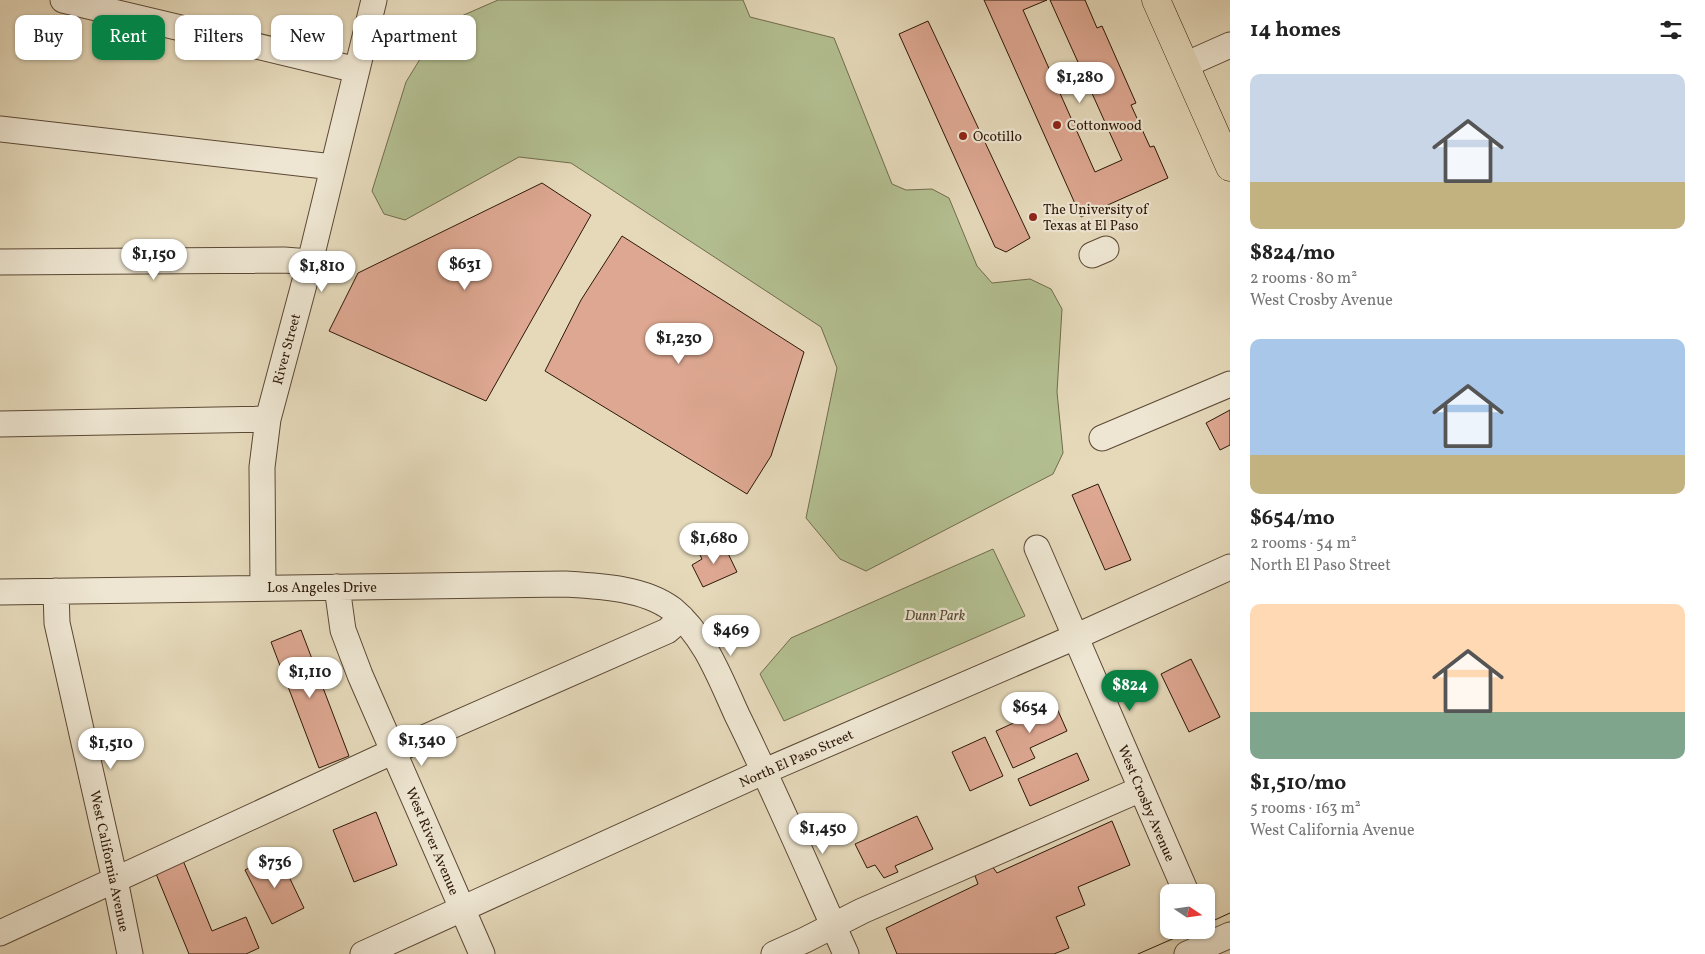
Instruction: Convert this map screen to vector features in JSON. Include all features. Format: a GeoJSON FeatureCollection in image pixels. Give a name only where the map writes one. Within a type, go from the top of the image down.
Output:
{"type":"FeatureCollection","features":[{"type":"Feature","properties":{"kind":"main road"},"geometry":{"type":"LineString","coordinates":[[1156,0],[1230,167]]}},
{"type":"Feature","properties":{"kind":"street"},"geometry":{"type":"LineString","coordinates":[[63,0],[357,70]]}},
{"type":"Feature","properties":{"kind":"street","name":"River Street"},"geometry":{"type":"LineString","coordinates":[[263,587],[262,467],[268,419],[310,262],[374,0]]}},
{"type":"Feature","properties":{"kind":"street"},"geometry":{"type":"LineString","coordinates":[[1185,65],[1230,45]]}},
{"type":"Feature","properties":{"kind":"street"},"geometry":{"type":"LineString","coordinates":[[0,129],[333,167]]}},
{"type":"Feature","properties":{"kind":"street"},"geometry":{"type":"LineString","coordinates":[[0,262],[284,260],[310,262]]}},
{"type":"Feature","properties":{"kind":"street"},"geometry":{"type":"LineString","coordinates":[[1102,438],[1230,384]]}},
{"type":"Feature","properties":{"kind":"street"},"geometry":{"type":"LineString","coordinates":[[0,424],[268,419]]}},
{"type":"Feature","properties":{"kind":"street","name":"West Crosby Avenue"},"geometry":{"type":"LineString","coordinates":[[1037,548],[1183,884]]}},
{"type":"Feature","properties":{"kind":"street","name":"North El Paso Street"},"geometry":{"type":"LineString","coordinates":[[363,954],[765,771],[1230,568]]}},
{"type":"Feature","properties":{"kind":"street","name":"Los Angeles Drive"},"geometry":{"type":"LineString","coordinates":[[0,592],[566,584],[622,588],[659,602],[671,608],[682,618],[699,638],[706,651],[765,771],[846,954]]}},
{"type":"Feature","properties":{"kind":"street","name":"West River Avenue"},"geometry":{"type":"LineString","coordinates":[[337,587],[343,630],[360,675],[482,954]]}},
{"type":"Feature","properties":{"kind":"street","name":"West California Avenue"},"geometry":{"type":"LineString","coordinates":[[56,591],[57,623],[130,954]]}},
{"type":"Feature","properties":{"kind":"street"},"geometry":{"type":"LineString","coordinates":[[0,933],[394,751],[667,631],[682,618]]}},
{"type":"Feature","properties":{"kind":"street"},"geometry":{"type":"LineString","coordinates":[[774,954],[862,911],[1141,789]]}},
{"type":"Feature","properties":{"kind":"green space"},"geometry":{"type":"Polygon","coordinates":[[[498,0],[743,0],[750,17],[834,38],[892,184],[906,190],[932,189],[949,198],[977,266],[992,283],[1030,279],[1051,289],[1062,309],[1057,392],[1063,453],[1053,474],[866,571],[840,559],[806,518],[837,368],[821,327],[571,163],[519,157],[405,220],[384,214],[372,191],[406,82],[419,60],[476,60],[476,15],[464,15],[498,0]]]}},
{"type":"Feature","properties":{"kind":"green space","name":"Dunn Park"},"geometry":{"type":"Polygon","coordinates":[[[993,549],[1025,616],[784,721],[760,674],[791,638],[993,549]]]}},
{"type":"Feature","properties":{"kind":"building","name":"Cottonwood"},"geometry":{"type":"Polygon","coordinates":[[[984,0],[1047,0],[1023,10],[1095,172],[1122,160],[1050,0],[1085,0],[1097,28],[1102,26],[1136,103],[1131,105],[1150,147],[1154,146],[1168,178],[1081,217],[984,0]]]}},
{"type":"Feature","properties":{"kind":"building","name":"Ocotillo"},"geometry":{"type":"Polygon","coordinates":[[[928,21],[1030,238],[1006,252],[995,247],[899,34],[928,21]]]}},
{"type":"Feature","properties":{"kind":"building"},"geometry":{"type":"Polygon","coordinates":[[[542,183],[591,215],[486,401],[329,331],[358,273],[542,183]]]}},
{"type":"Feature","properties":{"kind":"building"},"geometry":{"type":"Polygon","coordinates":[[[622,236],[804,352],[771,456],[747,494],[545,371],[581,300],[622,236]]]}},
{"type":"Feature","properties":{"kind":"building"},"geometry":{"type":"Polygon","coordinates":[[[1230,410],[1230,445],[1220,450],[1206,423],[1230,410]]]}},
{"type":"Feature","properties":{"kind":"building"},"geometry":{"type":"Polygon","coordinates":[[[1098,484],[1131,560],[1105,570],[1072,495],[1098,484]]]}},
{"type":"Feature","properties":{"kind":"building"},"geometry":{"type":"Polygon","coordinates":[[[723,543],[737,572],[703,587],[692,565],[702,559],[699,553],[723,543]]]}},
{"type":"Feature","properties":{"kind":"building"},"geometry":{"type":"Polygon","coordinates":[[[301,630],[349,756],[319,768],[271,642],[301,630]]]}},
{"type":"Feature","properties":{"kind":"building"},"geometry":{"type":"Polygon","coordinates":[[[1191,659],[1220,717],[1189,732],[1161,674],[1191,659]]]}},
{"type":"Feature","properties":{"kind":"building"},"geometry":{"type":"Polygon","coordinates":[[[1055,704],[1067,731],[1030,748],[1035,758],[1013,768],[996,731],[1055,704]]]}},
{"type":"Feature","properties":{"kind":"building"},"geometry":{"type":"Polygon","coordinates":[[[985,737],[1003,776],[970,791],[952,752],[985,737]]]}},
{"type":"Feature","properties":{"kind":"building"},"geometry":{"type":"Polygon","coordinates":[[[1077,753],[1089,780],[1030,806],[1018,779],[1077,753]]]}},
{"type":"Feature","properties":{"kind":"building"},"geometry":{"type":"Polygon","coordinates":[[[376,812],[397,865],[354,882],[333,830],[376,812]]]}},
{"type":"Feature","properties":{"kind":"building"},"geometry":{"type":"Polygon","coordinates":[[[917,816],[933,849],[895,866],[898,872],[884,878],[875,865],[867,868],[855,844],[917,816]]]}},
{"type":"Feature","properties":{"kind":"building"},"geometry":{"type":"Polygon","coordinates":[[[1112,821],[1130,865],[1078,887],[1085,905],[1056,917],[1069,948],[1054,954],[897,954],[886,928],[978,884],[974,873],[992,866],[997,873],[1112,821]]]}},
{"type":"Feature","properties":{"kind":"building"},"geometry":{"type":"Polygon","coordinates":[[[278,854],[304,908],[272,924],[245,870],[278,854]]]}},
{"type":"Feature","properties":{"kind":"building"},"geometry":{"type":"Polygon","coordinates":[[[182,858],[212,931],[246,917],[259,948],[246,954],[189,954],[154,869],[182,858]]]}},
{"type":"Feature","properties":{"kind":"tram line"},"geometry":{"type":"LineString","coordinates":[[1215,920],[1230,913]]}},
{"type":"Feature","properties":{"kind":"tram line"},"geometry":{"type":"LineString","coordinates":[[1138,954],[1172,939]]}},
{"type":"Feature","properties":{"kind":"place","name":"Cottonwood"},"geometry":{"type":"Point","coordinates":[1057,125]}},
{"type":"Feature","properties":{"kind":"place","name":"Ocotillo"},"geometry":{"type":"Point","coordinates":[963,136]}},
{"type":"Feature","properties":{"kind":"place","name":"The University of Texas at El Paso"},"geometry":{"type":"Point","coordinates":[1033,217]}}]}
